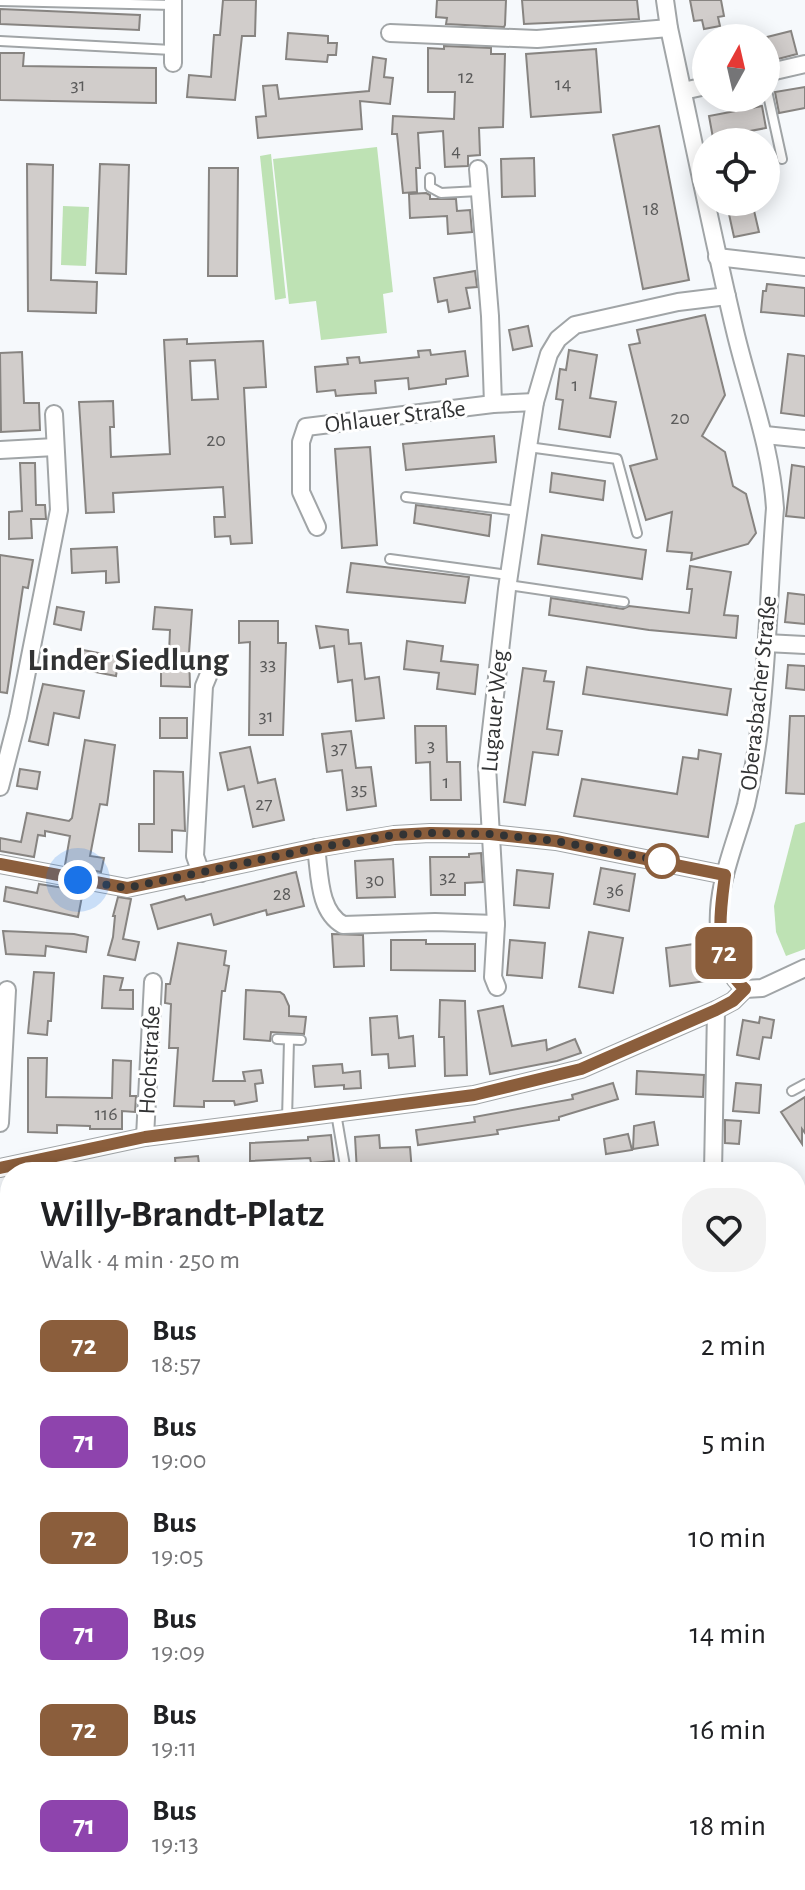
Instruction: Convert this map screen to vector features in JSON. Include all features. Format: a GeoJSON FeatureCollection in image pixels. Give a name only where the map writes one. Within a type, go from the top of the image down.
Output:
{"type":"FeatureCollection","features":[{"type":"Feature","properties":{"kind":"street","name":"Oberasbacher Straße"},"geometry":{"type":"LineString","coordinates":[[665,0],[717,257],[765,435],[773,478],[775,508],[758,737],[749,790],[725,875],[719,918],[722,947],[729,968],[736,982],[745,989]]}},
{"type":"Feature","properties":{"kind":"street"},"geometry":{"type":"LineString","coordinates":[[173,3],[173,56]]}},
{"type":"Feature","properties":{"kind":"street"},"geometry":{"type":"LineString","coordinates":[[390,33],[537,39],[669,28]]}},
{"type":"Feature","properties":{"kind":"street"},"geometry":{"type":"LineString","coordinates":[[780,70],[805,64]]}},
{"type":"Feature","properties":{"kind":"street"},"geometry":{"type":"LineString","coordinates":[[683,91],[692,89]]}},
{"type":"Feature","properties":{"kind":"street","name":"Ohlauer Straße"},"geometry":{"type":"LineString","coordinates":[[478,169],[490,316],[493,404]]}},
{"type":"Feature","properties":{"kind":"street"},"geometry":{"type":"LineString","coordinates":[[717,257],[805,267]]}},
{"type":"Feature","properties":{"kind":"street","name":"Lugauer Weg"},"geometry":{"type":"LineString","coordinates":[[497,987],[493,977],[496,924],[487,766],[508,583],[528,447],[535,402],[549,354],[558,339],[575,325],[678,302],[727,296]]}},
{"type":"Feature","properties":{"kind":"street","name":"Ohlauer Straße"},"geometry":{"type":"LineString","coordinates":[[317,527],[301,492],[301,442],[306,427],[493,404],[535,402]]}},
{"type":"Feature","properties":{"kind":"street"},"geometry":{"type":"LineString","coordinates":[[0,787],[18,717],[59,510],[54,414]]}},
{"type":"Feature","properties":{"kind":"street"},"geometry":{"type":"LineString","coordinates":[[765,435],[805,439]]}},
{"type":"Feature","properties":{"kind":"street"},"geometry":{"type":"LineString","coordinates":[[0,450],[55,447]]}},
{"type":"Feature","properties":{"kind":"street"},"geometry":{"type":"LineString","coordinates":[[766,643],[805,645]]}},
{"type":"Feature","properties":{"kind":"street"},"geometry":{"type":"LineString","coordinates":[[201,873],[195,856],[204,686],[211,669]]}},
{"type":"Feature","properties":{"kind":"street"},"geometry":{"type":"LineString","coordinates":[[0,864],[127,888],[316,848],[394,835],[490,834],[597,847],[725,875]]}},
{"type":"Feature","properties":{"kind":"street"},"geometry":{"type":"LineString","coordinates":[[316,848],[324,899],[334,920],[343,925],[496,924]]}},
{"type":"Feature","properties":{"kind":"street","name":"Hochstraße"},"geometry":{"type":"LineString","coordinates":[[28,1162],[145,1137],[474,1095],[581,1069],[716,1010],[733,1001],[745,989],[762,988],[803,972]]}},
{"type":"Feature","properties":{"kind":"street","name":"Hochstraße"},"geometry":{"type":"LineString","coordinates":[[145,1137],[153,982]]}},
{"type":"Feature","properties":{"kind":"street"},"geometry":{"type":"LineString","coordinates":[[0,1123],[7,990]]}},
{"type":"Feature","properties":{"kind":"street"},"geometry":{"type":"LineString","coordinates":[[713,1162],[716,1010]]}},
{"type":"Feature","properties":{"kind":"street","name":"Hochstraße"},"geometry":{"type":"LineString","coordinates":[[0,1161],[0,1168]]}},
{"type":"Feature","properties":{"kind":"lane"},"geometry":{"type":"LineString","coordinates":[[0,1],[173,3]]}},
{"type":"Feature","properties":{"kind":"lane"},"geometry":{"type":"LineString","coordinates":[[0,41],[173,56]]}},
{"type":"Feature","properties":{"kind":"lane"},"geometry":{"type":"LineString","coordinates":[[772,112],[782,159]]}},
{"type":"Feature","properties":{"kind":"lane"},"geometry":{"type":"LineString","coordinates":[[430,178],[430,187],[441,193],[480,191]]}},
{"type":"Feature","properties":{"kind":"lane"},"geometry":{"type":"LineString","coordinates":[[528,447],[617,459],[637,533]]}},
{"type":"Feature","properties":{"kind":"lane"},"geometry":{"type":"LineString","coordinates":[[406,497],[519,511]]}},
{"type":"Feature","properties":{"kind":"lane"},"geometry":{"type":"LineString","coordinates":[[390,559],[624,602]]}},
{"type":"Feature","properties":{"kind":"lane"},"geometry":{"type":"LineString","coordinates":[[277,1039],[301,1040]]}},
{"type":"Feature","properties":{"kind":"lane"},"geometry":{"type":"LineString","coordinates":[[287,1119],[289,1040]]}},
{"type":"Feature","properties":{"kind":"lane"},"geometry":{"type":"LineString","coordinates":[[792,1091],[805,1084]]}},
{"type":"Feature","properties":{"kind":"lane"},"geometry":{"type":"LineString","coordinates":[[336,1113],[344,1162]]}},
{"type":"Feature","properties":{"kind":"green space"},"geometry":{"type":"Polygon","coordinates":[[[377,147],[393,292],[383,294],[387,333],[321,340],[316,301],[289,304],[273,159],[377,147]]]}},
{"type":"Feature","properties":{"kind":"green space"},"geometry":{"type":"Polygon","coordinates":[[[271,154],[286,298],[275,300],[260,156],[271,154]]]}},
{"type":"Feature","properties":{"kind":"green space"},"geometry":{"type":"Polygon","coordinates":[[[63,206],[89,207],[86,266],[61,265],[63,206]]]}},
{"type":"Feature","properties":{"kind":"green space"},"geometry":{"type":"Polygon","coordinates":[[[805,822],[805,949],[786,956],[776,932],[774,906],[795,825],[805,822]]]}},
{"type":"Feature","properties":{"kind":"building"},"geometry":{"type":"Polygon","coordinates":[[[223,0],[256,0],[255,36],[242,36],[235,100],[187,97],[189,75],[211,77],[214,35],[220,35],[223,0]]]}},
{"type":"Feature","properties":{"kind":"building"},"geometry":{"type":"Polygon","coordinates":[[[437,0],[506,0],[505,25],[446,24],[447,18],[436,17],[437,0]]]}},
{"type":"Feature","properties":{"kind":"building"},"geometry":{"type":"Polygon","coordinates":[[[522,0],[637,0],[639,19],[524,24],[522,0]]]}},
{"type":"Feature","properties":{"kind":"building"},"geometry":{"type":"Polygon","coordinates":[[[690,0],[721,0],[724,16],[718,17],[720,24],[694,21],[690,0]]]}},
{"type":"Feature","properties":{"kind":"building"},"geometry":{"type":"Polygon","coordinates":[[[0,9],[140,15],[139,30],[0,24],[0,9]]]}},
{"type":"Feature","properties":{"kind":"building"},"geometry":{"type":"Polygon","coordinates":[[[791,31],[797,54],[780,58],[780,34],[791,31]]]}},
{"type":"Feature","properties":{"kind":"building"},"geometry":{"type":"Polygon","coordinates":[[[288,33],[328,36],[328,43],[337,43],[336,55],[328,55],[327,62],[286,59],[288,33]]]}},
{"type":"Feature","properties":{"kind":"building"},"geometry":{"type":"Polygon","coordinates":[[[444,46],[491,48],[491,54],[505,54],[503,127],[479,128],[480,155],[468,156],[468,166],[445,167],[443,131],[418,133],[420,168],[416,168],[417,192],[403,193],[397,134],[392,134],[393,116],[454,119],[455,92],[428,92],[428,48],[444,49],[444,46]]]}},
{"type":"Feature","properties":{"kind":"building"},"geometry":{"type":"Polygon","coordinates":[[[596,49],[601,112],[531,117],[526,54],[596,49]]]}},
{"type":"Feature","properties":{"kind":"building"},"geometry":{"type":"Polygon","coordinates":[[[0,53],[24,53],[23,66],[156,68],[156,103],[0,100],[0,53]]]}},
{"type":"Feature","properties":{"kind":"building"},"geometry":{"type":"Polygon","coordinates":[[[373,57],[386,59],[384,77],[393,78],[390,104],[360,101],[362,129],[258,138],[256,117],[266,116],[263,86],[277,85],[279,99],[369,91],[373,57]]]}},
{"type":"Feature","properties":{"kind":"building"},"geometry":{"type":"Polygon","coordinates":[[[805,87],[805,108],[779,113],[780,91],[805,87]]]}},
{"type":"Feature","properties":{"kind":"building"},"geometry":{"type":"Polygon","coordinates":[[[730,112],[763,112],[766,128],[711,128],[709,116],[730,112]]]}},
{"type":"Feature","properties":{"kind":"building"},"geometry":{"type":"Polygon","coordinates":[[[659,126],[689,280],[643,289],[613,135],[659,126]]]}},
{"type":"Feature","properties":{"kind":"building"},"geometry":{"type":"Polygon","coordinates":[[[534,158],[535,196],[502,197],[501,159],[534,158]]]}},
{"type":"Feature","properties":{"kind":"building"},"geometry":{"type":"Polygon","coordinates":[[[27,164],[53,165],[51,280],[97,282],[96,313],[28,311],[27,164]]]}},
{"type":"Feature","properties":{"kind":"building"},"geometry":{"type":"Polygon","coordinates":[[[100,164],[129,165],[126,274],[96,273],[100,164]]]}},
{"type":"Feature","properties":{"kind":"building"},"geometry":{"type":"Polygon","coordinates":[[[209,168],[238,168],[237,276],[208,276],[209,168]]]}},
{"type":"Feature","properties":{"kind":"building"},"geometry":{"type":"Polygon","coordinates":[[[426,193],[430,199],[456,199],[457,211],[470,210],[472,232],[448,234],[447,216],[410,218],[409,194],[426,193]]]}},
{"type":"Feature","properties":{"kind":"building"},"geometry":{"type":"Polygon","coordinates":[[[729,216],[755,216],[759,232],[734,237],[729,216]]]}},
{"type":"Feature","properties":{"kind":"building"},"geometry":{"type":"Polygon","coordinates":[[[475,271],[477,287],[466,288],[470,308],[449,312],[447,300],[438,302],[434,278],[475,271]]]}},
{"type":"Feature","properties":{"kind":"building"},"geometry":{"type":"Polygon","coordinates":[[[767,284],[805,288],[805,316],[761,312],[763,291],[766,291],[767,284]]]}},
{"type":"Feature","properties":{"kind":"building"},"geometry":{"type":"Polygon","coordinates":[[[705,315],[725,395],[702,436],[725,452],[733,486],[746,494],[756,533],[748,544],[691,560],[692,553],[667,551],[672,512],[646,520],[630,466],[657,459],[629,345],[640,343],[637,330],[705,315]]]}},
{"type":"Feature","properties":{"kind":"building"},"geometry":{"type":"Polygon","coordinates":[[[528,326],[532,346],[513,350],[509,330],[528,326]]]}},
{"type":"Feature","properties":{"kind":"building"},"geometry":{"type":"Polygon","coordinates":[[[187,339],[187,344],[263,341],[266,387],[244,388],[252,543],[231,544],[230,536],[215,537],[214,517],[225,517],[223,487],[113,493],[114,512],[86,513],[79,402],[113,401],[111,457],[170,454],[164,340],[187,339]],[[215,360],[190,361],[192,400],[218,399],[215,360]]]}},
{"type":"Feature","properties":{"kind":"building"},"geometry":{"type":"Polygon","coordinates":[[[430,350],[431,355],[465,351],[468,376],[446,379],[446,384],[409,389],[408,378],[375,381],[376,393],[336,396],[335,390],[317,392],[315,367],[348,364],[347,358],[359,357],[360,363],[419,357],[418,351],[430,350]]]}},
{"type":"Feature","properties":{"kind":"building"},"geometry":{"type":"Polygon","coordinates":[[[569,350],[597,355],[590,398],[616,402],[610,437],[559,429],[563,400],[556,399],[560,369],[566,370],[569,350]]]}},
{"type":"Feature","properties":{"kind":"building"},"geometry":{"type":"Polygon","coordinates":[[[22,352],[24,403],[39,403],[40,430],[1,432],[0,353],[22,352]]]}},
{"type":"Feature","properties":{"kind":"building"},"geometry":{"type":"Polygon","coordinates":[[[788,354],[805,356],[805,416],[781,413],[788,354]]]}},
{"type":"Feature","properties":{"kind":"building"},"geometry":{"type":"Polygon","coordinates":[[[494,436],[496,462],[406,470],[403,444],[494,436]]]}},
{"type":"Feature","properties":{"kind":"building"},"geometry":{"type":"Polygon","coordinates":[[[370,447],[377,545],[342,548],[335,449],[370,447]]]}},
{"type":"Feature","properties":{"kind":"building"},"geometry":{"type":"Polygon","coordinates":[[[20,463],[35,463],[36,505],[45,505],[46,519],[31,519],[32,538],[9,539],[9,512],[22,511],[20,463]]]}},
{"type":"Feature","properties":{"kind":"building"},"geometry":{"type":"Polygon","coordinates":[[[792,465],[805,467],[805,518],[786,516],[792,465]]]}},
{"type":"Feature","properties":{"kind":"building"},"geometry":{"type":"Polygon","coordinates":[[[552,473],[605,481],[603,500],[550,492],[552,473]]]}},
{"type":"Feature","properties":{"kind":"building"},"geometry":{"type":"Polygon","coordinates":[[[416,505],[491,515],[489,536],[414,523],[416,505]]]}},
{"type":"Feature","properties":{"kind":"building"},"geometry":{"type":"Polygon","coordinates":[[[542,535],[646,550],[642,579],[538,564],[542,535]]]}},
{"type":"Feature","properties":{"kind":"building"},"geometry":{"type":"Polygon","coordinates":[[[117,547],[119,582],[106,583],[106,571],[72,573],[71,549],[117,547]]]}},
{"type":"Feature","properties":{"kind":"building"},"geometry":{"type":"Polygon","coordinates":[[[0,555],[33,560],[28,588],[23,587],[7,693],[0,692],[0,555]]]}},
{"type":"Feature","properties":{"kind":"building"},"geometry":{"type":"Polygon","coordinates":[[[351,563],[469,577],[465,603],[347,592],[351,563]]]}},
{"type":"Feature","properties":{"kind":"building"},"geometry":{"type":"Polygon","coordinates":[[[690,566],[731,572],[724,615],[738,616],[736,638],[649,630],[549,615],[551,598],[623,609],[629,606],[689,613],[692,589],[687,589],[690,566]]]}},
{"type":"Feature","properties":{"kind":"building"},"geometry":{"type":"Polygon","coordinates":[[[788,593],[805,595],[805,624],[785,622],[788,593]]]}},
{"type":"Feature","properties":{"kind":"building"},"geometry":{"type":"Polygon","coordinates":[[[57,607],[84,612],[81,630],[54,624],[57,607]]]}},
{"type":"Feature","properties":{"kind":"building"},"geometry":{"type":"Polygon","coordinates":[[[155,607],[192,610],[190,687],[161,686],[161,653],[169,653],[170,630],[153,629],[155,607]]]}},
{"type":"Feature","properties":{"kind":"building"},"geometry":{"type":"Polygon","coordinates":[[[239,621],[278,621],[278,643],[286,643],[283,735],[249,735],[250,642],[239,643],[239,621]]]}},
{"type":"Feature","properties":{"kind":"building"},"geometry":{"type":"Polygon","coordinates":[[[316,626],[348,630],[349,644],[361,643],[365,679],[379,677],[384,718],[356,721],[352,680],[338,682],[334,646],[320,648],[316,626]]]}},
{"type":"Feature","properties":{"kind":"building"},"geometry":{"type":"Polygon","coordinates":[[[407,641],[443,646],[441,661],[478,665],[475,694],[437,689],[439,673],[404,669],[407,641]]]}},
{"type":"Feature","properties":{"kind":"building"},"geometry":{"type":"Polygon","coordinates":[[[83,650],[119,657],[116,676],[80,669],[83,650]]]}},
{"type":"Feature","properties":{"kind":"building"},"geometry":{"type":"Polygon","coordinates":[[[788,665],[805,666],[805,690],[786,688],[788,665]]]}},
{"type":"Feature","properties":{"kind":"building"},"geometry":{"type":"Polygon","coordinates":[[[587,667],[731,689],[727,715],[583,694],[587,667]]]}},
{"type":"Feature","properties":{"kind":"building"},"geometry":{"type":"Polygon","coordinates":[[[523,668],[546,671],[544,681],[554,682],[547,729],[562,731],[558,755],[533,752],[525,805],[504,802],[523,668]]]}},
{"type":"Feature","properties":{"kind":"building"},"geometry":{"type":"Polygon","coordinates":[[[43,684],[84,691],[79,718],[54,713],[48,745],[29,741],[43,684]]]}},
{"type":"Feature","properties":{"kind":"building"},"geometry":{"type":"Polygon","coordinates":[[[790,716],[805,716],[805,794],[786,793],[790,716]]]}},
{"type":"Feature","properties":{"kind":"building"},"geometry":{"type":"Polygon","coordinates":[[[160,718],[187,718],[187,738],[160,738],[160,718]]]}},
{"type":"Feature","properties":{"kind":"building"},"geometry":{"type":"Polygon","coordinates":[[[415,726],[446,726],[447,762],[460,762],[461,800],[431,800],[430,762],[416,763],[415,726]]]}},
{"type":"Feature","properties":{"kind":"building"},"geometry":{"type":"Polygon","coordinates":[[[351,731],[356,768],[371,767],[376,806],[347,810],[342,770],[327,772],[322,734],[351,731]]]}},
{"type":"Feature","properties":{"kind":"building"},"geometry":{"type":"Polygon","coordinates":[[[85,740],[115,745],[107,805],[100,804],[90,856],[104,858],[101,872],[65,865],[70,836],[45,831],[45,836],[38,835],[34,857],[0,851],[0,838],[21,842],[27,813],[69,821],[72,818],[85,740]]]}},
{"type":"Feature","properties":{"kind":"building"},"geometry":{"type":"Polygon","coordinates":[[[250,747],[258,783],[275,779],[284,820],[253,827],[244,786],[228,790],[220,753],[250,747]]]}},
{"type":"Feature","properties":{"kind":"building"},"geometry":{"type":"Polygon","coordinates":[[[699,750],[721,754],[708,837],[574,816],[582,779],[677,794],[683,757],[698,759],[699,750]]]}},
{"type":"Feature","properties":{"kind":"building"},"geometry":{"type":"Polygon","coordinates":[[[20,769],[40,772],[37,789],[17,786],[20,769]]]}},
{"type":"Feature","properties":{"kind":"building"},"geometry":{"type":"Polygon","coordinates":[[[154,771],[183,772],[185,831],[172,830],[172,852],[139,851],[139,824],[154,824],[154,771]]]}},
{"type":"Feature","properties":{"kind":"building"},"geometry":{"type":"Polygon","coordinates":[[[481,853],[483,882],[465,883],[465,895],[431,895],[430,857],[469,857],[469,854],[481,853]]]}},
{"type":"Feature","properties":{"kind":"building"},"geometry":{"type":"Polygon","coordinates":[[[393,859],[395,897],[357,898],[355,861],[393,859]]]}},
{"type":"Feature","properties":{"kind":"building"},"geometry":{"type":"Polygon","coordinates":[[[601,868],[635,874],[629,911],[594,904],[601,868]]]}},
{"type":"Feature","properties":{"kind":"building"},"geometry":{"type":"Polygon","coordinates":[[[517,870],[553,874],[549,908],[514,905],[517,870]]]}},
{"type":"Feature","properties":{"kind":"building"},"geometry":{"type":"Polygon","coordinates":[[[296,872],[304,906],[267,915],[266,910],[214,925],[211,914],[158,929],[151,905],[184,896],[186,900],[296,872]]]}},
{"type":"Feature","properties":{"kind":"building"},"geometry":{"type":"Polygon","coordinates":[[[39,884],[83,891],[78,917],[4,901],[6,887],[37,893],[39,884]]]}},
{"type":"Feature","properties":{"kind":"building"},"geometry":{"type":"Polygon","coordinates":[[[118,897],[131,899],[123,939],[139,942],[135,960],[108,955],[118,897]]]}},
{"type":"Feature","properties":{"kind":"building"},"geometry":{"type":"Polygon","coordinates":[[[3,931],[88,937],[86,952],[46,946],[45,956],[6,954],[3,931]]]}},
{"type":"Feature","properties":{"kind":"building"},"geometry":{"type":"Polygon","coordinates":[[[589,932],[623,938],[613,993],[579,987],[589,932]]]}},
{"type":"Feature","properties":{"kind":"building"},"geometry":{"type":"Polygon","coordinates":[[[332,934],[363,935],[364,966],[334,967],[332,934]]]}},
{"type":"Feature","properties":{"kind":"building"},"geometry":{"type":"Polygon","coordinates":[[[391,940],[475,944],[475,971],[391,970],[391,940]]]}},
{"type":"Feature","properties":{"kind":"building"},"geometry":{"type":"Polygon","coordinates":[[[510,940],[545,943],[542,978],[507,975],[510,940]]]}},
{"type":"Feature","properties":{"kind":"building"},"geometry":{"type":"Polygon","coordinates":[[[178,943],[226,951],[224,965],[229,966],[225,991],[222,991],[213,1081],[245,1081],[243,1072],[261,1070],[263,1083],[255,1084],[257,1101],[235,1105],[234,1101],[204,1101],[204,1107],[174,1106],[178,1048],[169,1048],[171,1004],[165,1003],[166,984],[170,984],[178,943]]]}},
{"type":"Feature","properties":{"kind":"building"},"geometry":{"type":"Polygon","coordinates":[[[701,943],[706,981],[670,986],[666,948],[701,943]]]}},
{"type":"Feature","properties":{"kind":"building"},"geometry":{"type":"Polygon","coordinates":[[[34,972],[54,973],[51,1021],[48,1021],[47,1035],[28,1033],[34,972]]]}},
{"type":"Feature","properties":{"kind":"building"},"geometry":{"type":"Polygon","coordinates":[[[104,976],[123,978],[120,990],[133,990],[133,1009],[102,1008],[104,976]]]}},
{"type":"Feature","properties":{"kind":"building"},"geometry":{"type":"Polygon","coordinates":[[[246,990],[280,992],[284,995],[289,1016],[306,1017],[304,1034],[271,1032],[270,1041],[244,1039],[246,990]]]}},
{"type":"Feature","properties":{"kind":"building"},"geometry":{"type":"Polygon","coordinates":[[[440,1000],[465,1001],[467,1075],[445,1076],[444,1037],[439,1037],[440,1000]]]}},
{"type":"Feature","properties":{"kind":"building"},"geometry":{"type":"Polygon","coordinates":[[[503,1006],[512,1046],[546,1040],[547,1050],[575,1039],[581,1053],[490,1074],[478,1011],[503,1006]]]}},
{"type":"Feature","properties":{"kind":"building"},"geometry":{"type":"Polygon","coordinates":[[[397,1016],[399,1038],[413,1036],[415,1066],[389,1068],[388,1054],[372,1055],[370,1018],[397,1016]]]}},
{"type":"Feature","properties":{"kind":"building"},"geometry":{"type":"Polygon","coordinates":[[[760,1017],[774,1020],[771,1038],[763,1037],[759,1059],[737,1055],[743,1020],[759,1023],[760,1017]]]}},
{"type":"Feature","properties":{"kind":"building"},"geometry":{"type":"Polygon","coordinates":[[[28,1058],[47,1058],[46,1097],[112,1098],[113,1060],[131,1061],[130,1096],[136,1096],[135,1112],[122,1111],[122,1129],[57,1125],[57,1133],[28,1132],[28,1058]]]}},
{"type":"Feature","properties":{"kind":"building"},"geometry":{"type":"Polygon","coordinates":[[[342,1064],[343,1073],[360,1071],[361,1088],[344,1089],[344,1085],[315,1087],[313,1066],[342,1064]]]}},
{"type":"Feature","properties":{"kind":"building"},"geometry":{"type":"Polygon","coordinates":[[[637,1071],[704,1075],[703,1097],[636,1094],[637,1071]]]}},
{"type":"Feature","properties":{"kind":"building"},"geometry":{"type":"Polygon","coordinates":[[[613,1083],[618,1099],[559,1117],[559,1120],[497,1130],[498,1134],[418,1145],[416,1130],[475,1122],[474,1117],[573,1099],[572,1095],[613,1083]]]}},
{"type":"Feature","properties":{"kind":"building"},"geometry":{"type":"Polygon","coordinates":[[[736,1083],[761,1085],[759,1113],[733,1111],[736,1083]]]}},
{"type":"Feature","properties":{"kind":"building"},"geometry":{"type":"Polygon","coordinates":[[[805,1097],[805,1133],[802,1129],[802,1144],[781,1112],[805,1097]]]}},
{"type":"Feature","properties":{"kind":"building"},"geometry":{"type":"Polygon","coordinates":[[[725,1120],[741,1121],[739,1144],[725,1143],[725,1120]]]}},
{"type":"Feature","properties":{"kind":"building"},"geometry":{"type":"Polygon","coordinates":[[[654,1122],[658,1145],[633,1149],[634,1126],[654,1122]]]}},
{"type":"Feature","properties":{"kind":"building"},"geometry":{"type":"Polygon","coordinates":[[[628,1134],[632,1150],[606,1154],[604,1139],[628,1134]]]}},
{"type":"Feature","properties":{"kind":"building"},"geometry":{"type":"Polygon","coordinates":[[[331,1135],[334,1161],[311,1162],[310,1158],[250,1161],[250,1143],[308,1140],[308,1137],[331,1135]]]}},
{"type":"Feature","properties":{"kind":"building"},"geometry":{"type":"Polygon","coordinates":[[[379,1135],[380,1148],[410,1147],[411,1162],[356,1162],[355,1137],[379,1135]]]}},
{"type":"Feature","properties":{"kind":"building"},"geometry":{"type":"Polygon","coordinates":[[[198,1156],[199,1162],[175,1162],[175,1158],[198,1156]]]}},
{"type":"Feature","properties":{"kind":"bus line","name":"72"},"geometry":{"type":"LineString","coordinates":[[0,864],[127,888],[316,848],[394,835],[490,834],[597,847],[725,875],[719,931],[729,968],[736,982],[745,989],[733,1001],[716,1010],[581,1069],[523,1084],[474,1095],[145,1137],[28,1162]]}},
{"type":"Feature","properties":{"kind":"district","name":"Linder Siedlung"},"geometry":{"type":"Point","coordinates":[128,659]}},
{"type":"Feature","properties":{"kind":"route"},"geometry":{"type":"LineString","coordinates":[[78,880],[127,888],[316,848],[394,835],[430,833],[490,834],[556,841],[662,861]]}}]}
